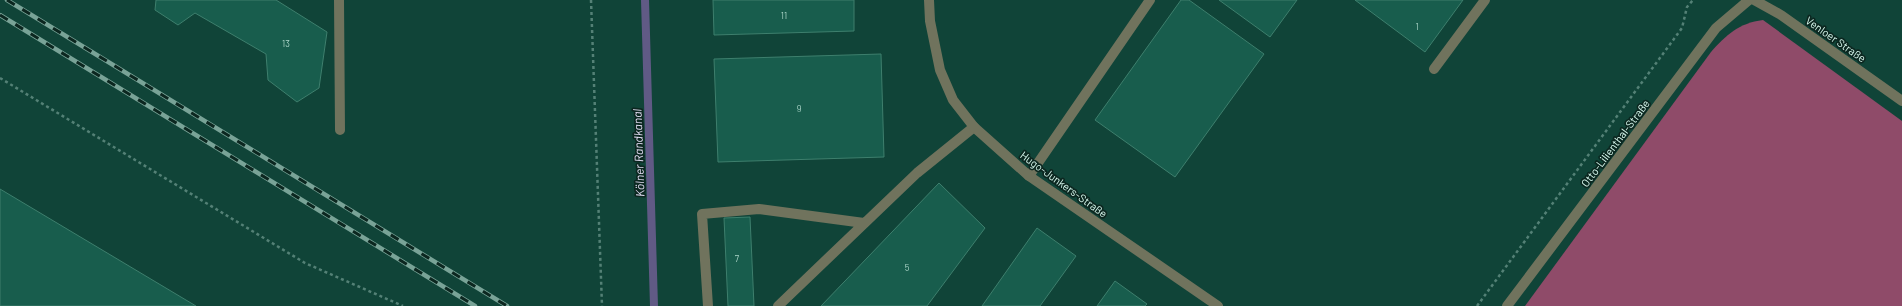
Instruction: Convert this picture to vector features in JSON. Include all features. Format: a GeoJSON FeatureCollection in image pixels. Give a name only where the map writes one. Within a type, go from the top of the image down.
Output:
{"type":"FeatureCollection","features":[{"type":"Feature","properties":{"kind":"street"},"geometry":{"type":"LineString","coordinates":[[339,0],[340,130]]}},
{"type":"Feature","properties":{"kind":"street","name":"Hugo-Junkers-Straße"},"geometry":{"type":"LineString","coordinates":[[930,0],[930,21],[940,70],[953,100],[974,127],[1029,176],[1218,306]]}},
{"type":"Feature","properties":{"kind":"street"},"geometry":{"type":"LineString","coordinates":[[1029,176],[1150,0]]}},
{"type":"Feature","properties":{"kind":"street"},"geometry":{"type":"LineString","coordinates":[[1434,69],[1485,0]]}},
{"type":"Feature","properties":{"kind":"street","name":"Otto-Lilienthal-Straße"},"geometry":{"type":"LineString","coordinates":[[1507,306],[1716,28],[1749,0]]}},
{"type":"Feature","properties":{"kind":"street","name":"Venloer Straße"},"geometry":{"type":"LineString","coordinates":[[1754,0],[1781,15],[1902,101]]}},
{"type":"Feature","properties":{"kind":"street"},"geometry":{"type":"LineString","coordinates":[[778,306],[917,173],[974,127]]}},
{"type":"Feature","properties":{"kind":"street"},"geometry":{"type":"LineString","coordinates":[[708,306],[702,214],[759,209],[864,223]]}},
{"type":"Feature","properties":{"kind":"path"},"geometry":{"type":"LineString","coordinates":[[591,0],[602,306]]}},
{"type":"Feature","properties":{"kind":"path"},"geometry":{"type":"LineString","coordinates":[[1477,306],[1682,28],[1687,7],[1693,0]]}},
{"type":"Feature","properties":{"kind":"path"},"geometry":{"type":"LineString","coordinates":[[0,78],[305,263],[403,306]]}},
{"type":"Feature","properties":{"kind":"shaded area"},"geometry":{"type":"Polygon","coordinates":[[[1763,20],[1902,121],[1902,306],[1525,306],[1711,52],[1722,40],[1740,27],[1763,20]]]}},
{"type":"Feature","properties":{"kind":"building"},"geometry":{"type":"Polygon","coordinates":[[[156,0],[276,0],[327,32],[319,88],[297,102],[268,80],[266,54],[195,13],[178,25],[155,10],[156,0]]]}},
{"type":"Feature","properties":{"kind":"building"},"geometry":{"type":"Polygon","coordinates":[[[713,0],[854,0],[854,31],[714,35],[713,0]]]}},
{"type":"Feature","properties":{"kind":"building"},"geometry":{"type":"Polygon","coordinates":[[[1181,0],[1189,0],[1264,54],[1175,177],[1095,120],[1181,0]]]}},
{"type":"Feature","properties":{"kind":"building"},"geometry":{"type":"Polygon","coordinates":[[[1219,0],[1297,0],[1270,37],[1219,0]]]}},
{"type":"Feature","properties":{"kind":"building"},"geometry":{"type":"Polygon","coordinates":[[[1355,0],[1463,0],[1425,52],[1355,0]]]}},
{"type":"Feature","properties":{"kind":"building"},"geometry":{"type":"Polygon","coordinates":[[[881,54],[884,157],[718,162],[714,59],[881,54]]]}},
{"type":"Feature","properties":{"kind":"building"},"geometry":{"type":"Polygon","coordinates":[[[939,183],[985,228],[927,306],[821,306],[939,183]]]}},
{"type":"Feature","properties":{"kind":"building"},"geometry":{"type":"Polygon","coordinates":[[[0,189],[196,306],[0,306],[0,189]]]}},
{"type":"Feature","properties":{"kind":"building"},"geometry":{"type":"Polygon","coordinates":[[[750,217],[754,306],[728,306],[724,218],[750,217]]]}},
{"type":"Feature","properties":{"kind":"building"},"geometry":{"type":"Polygon","coordinates":[[[1037,228],[1076,256],[1040,306],[982,306],[1037,228]]]}},
{"type":"Feature","properties":{"kind":"building"},"geometry":{"type":"Polygon","coordinates":[[[1115,281],[1147,304],[1145,306],[1097,306],[1115,281]]]}},
{"type":"Feature","properties":{"kind":"waterway","name":"Kölner Randkanal"},"geometry":{"type":"LineString","coordinates":[[645,0],[654,306]]}},
{"type":"Feature","properties":{"kind":"railway"},"geometry":{"type":"LineString","coordinates":[[7,0],[507,306]]}},
{"type":"Feature","properties":{"kind":"railway"},"geometry":{"type":"LineString","coordinates":[[0,15],[475,306]]}}]}
